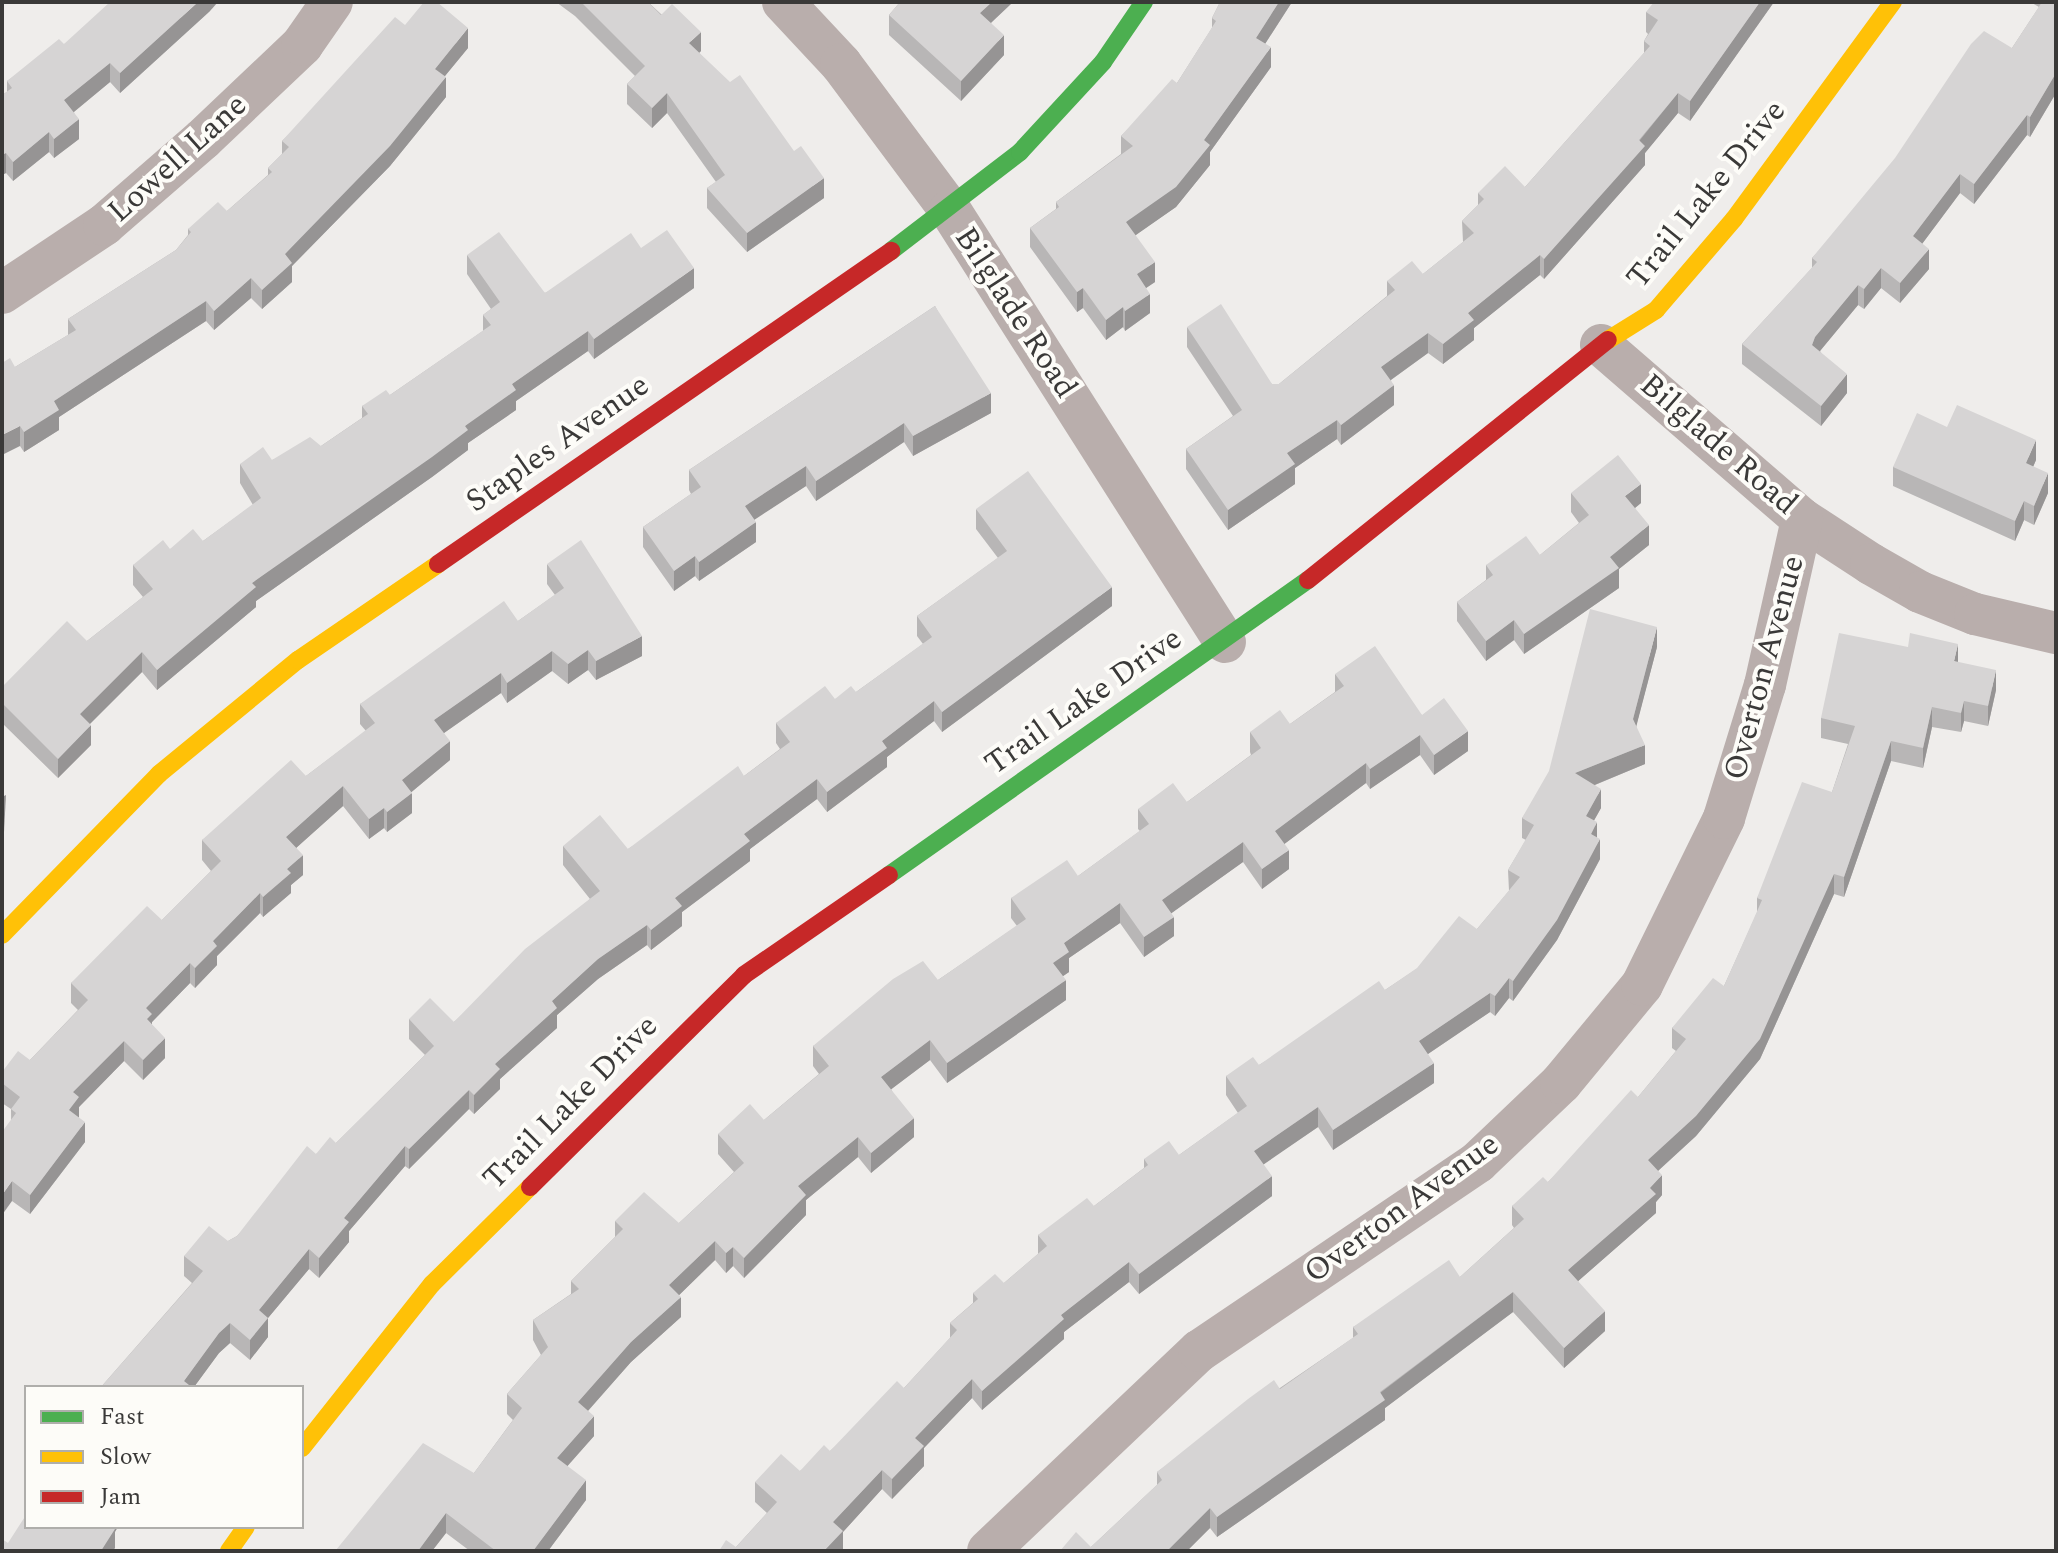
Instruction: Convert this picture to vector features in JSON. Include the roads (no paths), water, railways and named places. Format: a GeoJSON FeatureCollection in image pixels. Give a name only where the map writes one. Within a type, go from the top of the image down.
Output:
{"type":"FeatureCollection","features":[{"type":"Feature","properties":{"kind":"street","name":"Lowell Lane"},"geometry":{"type":"LineString","coordinates":[[2,293],[104,225],[203,139],[302,45],[332,2]]}},
{"type":"Feature","properties":{"kind":"street","name":"Bilglade Road"},"geometry":{"type":"LineString","coordinates":[[783,2],[841,64],[950,210],[1225,642]]}},
{"type":"Feature","properties":{"kind":"street","name":"Staples Avenue"},"geometry":{"type":"LineString","coordinates":[[2,935],[159,774],[298,660],[950,210],[1020,152],[1103,62],[1144,2]]}},
{"type":"Feature","properties":{"kind":"street","name":"Trail Lake Drive"},"geometry":{"type":"LineString","coordinates":[[304,1445],[432,1284],[744,975],[1225,642],[1432,485],[1601,345],[1656,310],[1734,219],[1893,2]]}},
{"type":"Feature","properties":{"kind":"street","name":"Bilglade Road"},"geometry":{"type":"LineString","coordinates":[[1601,345],[1802,519],[1920,592],[1975,614],[2056,633]]}},
{"type":"Feature","properties":{"kind":"street","name":"Overton Avenue"},"geometry":{"type":"LineString","coordinates":[[988,1551],[1199,1351],[1478,1162],[1561,1083],[1642,985],[1724,818],[1765,685],[1802,519]]}},
{"type":"Feature","properties":{"kind":"street"},"geometry":{"type":"LineString","coordinates":[[229,1551],[245,1529]]}}]}
